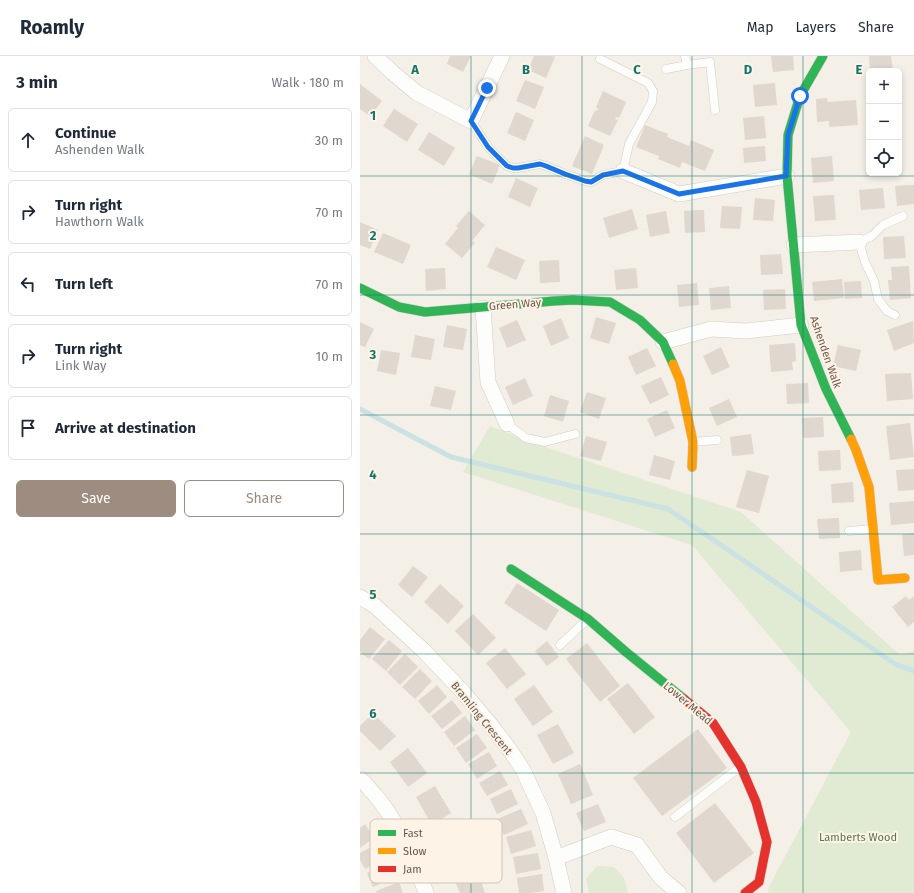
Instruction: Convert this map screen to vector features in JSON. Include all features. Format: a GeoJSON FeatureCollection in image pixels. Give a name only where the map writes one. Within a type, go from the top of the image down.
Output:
{"type":"FeatureCollection","features":[{"type":"Feature","properties":{"kind":"street"},"geometry":{"type":"LineString","coordinates":[[375,56],[417,93],[471,121],[502,56]]}},
{"type":"Feature","properties":{"kind":"street","name":"Ashenden Walk"},"geometry":{"type":"LineString","coordinates":[[823,56],[800,96],[788,135],[786,176],[802,325],[826,389],[856,450],[869,487],[878,580],[905,578]]}},
{"type":"Feature","properties":{"kind":"street"},"geometry":{"type":"LineString","coordinates":[[623,171],[679,194],[786,176]]}},
{"type":"Feature","properties":{"kind":"street"},"geometry":{"type":"LineString","coordinates":[[794,245],[860,242]]}},
{"type":"Feature","properties":{"kind":"street","name":"Green Way"},"geometry":{"type":"LineString","coordinates":[[360,288],[399,307],[425,312],[554,301],[573,300],[610,302],[640,320],[662,342],[680,381],[693,442],[692,467]]}},
{"type":"Feature","properties":{"kind":"street"},"geometry":{"type":"LineString","coordinates":[[483,308],[488,382],[507,424]]}},
{"type":"Feature","properties":{"kind":"street"},"geometry":{"type":"LineString","coordinates":[[662,342],[711,329],[746,331],[802,325]]}},
{"type":"Feature","properties":{"kind":"street","name":"Lower Mead"},"geometry":{"type":"LineString","coordinates":[[511,569],[588,619],[713,723],[741,767],[756,802],[767,842],[759,882],[745,893]]}},
{"type":"Feature","properties":{"kind":"street","name":"Bramling Crescent"},"geometry":{"type":"LineString","coordinates":[[360,597],[374,605],[422,650],[463,692],[510,750],[523,770],[542,813],[556,858],[564,893]]}},
{"type":"Feature","properties":{"kind":"street"},"geometry":{"type":"LineString","coordinates":[[360,779],[386,808],[392,819]]}},
{"type":"Feature","properties":{"kind":"street"},"geometry":{"type":"LineString","coordinates":[[556,858],[611,837],[637,845],[661,878],[679,893]]}},
{"type":"Feature","properties":{"kind":"street"},"geometry":{"type":"LineString","coordinates":[[422,883],[426,893]]}},
{"type":"Feature","properties":{"kind":"lane"},"geometry":{"type":"LineString","coordinates":[[685,56],[687,65]]}},
{"type":"Feature","properties":{"kind":"lane"},"geometry":{"type":"LineString","coordinates":[[471,121],[488,147],[507,166],[513,168],[540,164],[572,177],[591,182],[603,175],[623,171],[629,144],[652,102],[653,91],[648,83],[600,59]]}},
{"type":"Feature","properties":{"kind":"lane"},"geometry":{"type":"LineString","coordinates":[[666,69],[710,62],[715,110]]}},
{"type":"Feature","properties":{"kind":"lane"},"geometry":{"type":"LineString","coordinates":[[895,315],[887,311],[878,299],[874,282],[865,262],[860,242],[872,236],[883,225],[903,216]]}},
{"type":"Feature","properties":{"kind":"lane"},"geometry":{"type":"LineString","coordinates":[[507,424],[526,438],[545,442],[575,434]]}},
{"type":"Feature","properties":{"kind":"lane"},"geometry":{"type":"LineString","coordinates":[[693,442],[717,440]]}},
{"type":"Feature","properties":{"kind":"lane"},"geometry":{"type":"LineString","coordinates":[[849,531],[873,528]]}},
{"type":"Feature","properties":{"kind":"lane"},"geometry":{"type":"LineString","coordinates":[[560,644],[588,619]]}},
{"type":"Feature","properties":{"kind":"lane"},"geometry":{"type":"LineString","coordinates":[[675,817],[741,767]]}},
{"type":"Feature","properties":{"kind":"green space","name":"Lamberts Wood"},"geometry":{"type":"Polygon","coordinates":[[[490,426],[548,448],[741,512],[900,655],[914,651],[914,893],[768,893],[769,887],[851,732],[692,545],[463,472],[490,426]]]}},
{"type":"Feature","properties":{"kind":"green space"},"geometry":{"type":"Polygon","coordinates":[[[597,866],[614,867],[624,878],[628,893],[589,893],[586,879],[597,866]]]}},
{"type":"Feature","properties":{"kind":"building"},"geometry":{"type":"Polygon","coordinates":[[[450,56],[471,56],[463,72],[447,64],[450,56]]]}},
{"type":"Feature","properties":{"kind":"building"},"geometry":{"type":"Polygon","coordinates":[[[534,56],[555,57],[546,78],[528,70],[534,56]]]}},
{"type":"Feature","properties":{"kind":"building"},"geometry":{"type":"Polygon","coordinates":[[[771,56],[793,56],[794,70],[773,72],[771,56]]]}},
{"type":"Feature","properties":{"kind":"building"},"geometry":{"type":"Polygon","coordinates":[[[869,56],[891,56],[893,68],[870,68],[869,56]]]}},
{"type":"Feature","properties":{"kind":"building"},"geometry":{"type":"Polygon","coordinates":[[[525,80],[544,87],[535,109],[516,101],[525,80]]]}},
{"type":"Feature","properties":{"kind":"building"},"geometry":{"type":"Polygon","coordinates":[[[775,83],[777,105],[755,107],[753,85],[775,83]]]}},
{"type":"Feature","properties":{"kind":"building"},"geometry":{"type":"Polygon","coordinates":[[[360,84],[382,101],[370,116],[360,109],[360,84]]]}},
{"type":"Feature","properties":{"kind":"building"},"geometry":{"type":"Polygon","coordinates":[[[603,91],[626,102],[619,118],[616,117],[615,119],[618,120],[610,136],[588,126],[595,110],[597,111],[598,109],[596,107],[603,91]]]}},
{"type":"Feature","properties":{"kind":"building"},"geometry":{"type":"Polygon","coordinates":[[[827,98],[828,102],[856,100],[858,125],[829,127],[829,121],[817,122],[816,99],[827,98]]]}},
{"type":"Feature","properties":{"kind":"building"},"geometry":{"type":"Polygon","coordinates":[[[394,109],[418,124],[407,142],[383,126],[394,109]]]}},
{"type":"Feature","properties":{"kind":"building"},"geometry":{"type":"Polygon","coordinates":[[[516,112],[534,120],[525,141],[507,133],[516,112]]]}},
{"type":"Feature","properties":{"kind":"building"},"geometry":{"type":"Polygon","coordinates":[[[764,116],[766,138],[745,140],[743,118],[764,116]]]}},
{"type":"Feature","properties":{"kind":"building"},"geometry":{"type":"Polygon","coordinates":[[[645,125],[668,134],[667,137],[689,146],[691,140],[714,150],[705,171],[682,162],[680,168],[658,159],[659,156],[636,147],[645,125]]]}},
{"type":"Feature","properties":{"kind":"building"},"geometry":{"type":"Polygon","coordinates":[[[429,132],[455,148],[444,166],[418,150],[429,132]]]}},
{"type":"Feature","properties":{"kind":"building"},"geometry":{"type":"Polygon","coordinates":[[[585,136],[604,145],[592,174],[572,166],[585,136]]]}},
{"type":"Feature","properties":{"kind":"building"},"geometry":{"type":"Polygon","coordinates":[[[765,146],[766,161],[744,163],[743,148],[765,146]]]}},
{"type":"Feature","properties":{"kind":"building"},"geometry":{"type":"Polygon","coordinates":[[[477,156],[500,165],[492,184],[469,174],[477,156]]]}},
{"type":"Feature","properties":{"kind":"building"},"geometry":{"type":"Polygon","coordinates":[[[832,156],[834,181],[813,183],[811,158],[832,156]]]}},
{"type":"Feature","properties":{"kind":"building"},"geometry":{"type":"Polygon","coordinates":[[[516,178],[538,188],[530,207],[508,197],[516,178]]]}},
{"type":"Feature","properties":{"kind":"building"},"geometry":{"type":"Polygon","coordinates":[[[914,185],[914,204],[897,206],[895,186],[914,185]]]}},
{"type":"Feature","properties":{"kind":"building"},"geometry":{"type":"Polygon","coordinates":[[[883,188],[885,208],[861,210],[859,190],[883,188]]]}},
{"type":"Feature","properties":{"kind":"building"},"geometry":{"type":"Polygon","coordinates":[[[834,195],[836,220],[815,221],[813,196],[834,195]]]}},
{"type":"Feature","properties":{"kind":"building"},"geometry":{"type":"Polygon","coordinates":[[[755,198],[775,200],[773,221],[753,220],[755,198]]]}},
{"type":"Feature","properties":{"kind":"building"},"geometry":{"type":"Polygon","coordinates":[[[722,206],[742,207],[740,229],[720,228],[722,206]]]}},
{"type":"Feature","properties":{"kind":"building"},"geometry":{"type":"Polygon","coordinates":[[[632,209],[638,229],[609,238],[603,218],[632,209]]]}},
{"type":"Feature","properties":{"kind":"building"},"geometry":{"type":"Polygon","coordinates":[[[704,210],[705,232],[685,233],[684,211],[704,210]]]}},
{"type":"Feature","properties":{"kind":"building"},"geometry":{"type":"Polygon","coordinates":[[[469,211],[485,225],[472,241],[475,243],[462,258],[445,244],[458,228],[456,226],[469,211]]]}},
{"type":"Feature","properties":{"kind":"building"},"geometry":{"type":"Polygon","coordinates":[[[666,211],[670,233],[650,237],[646,215],[666,211]]]}},
{"type":"Feature","properties":{"kind":"building"},"geometry":{"type":"Polygon","coordinates":[[[360,222],[378,230],[370,249],[360,245],[360,222]]]}},
{"type":"Feature","properties":{"kind":"building"},"geometry":{"type":"Polygon","coordinates":[[[383,233],[411,245],[403,264],[374,252],[383,233]]]}},
{"type":"Feature","properties":{"kind":"building"},"geometry":{"type":"Polygon","coordinates":[[[904,236],[906,258],[884,259],[883,237],[904,236]]]}},
{"type":"Feature","properties":{"kind":"building"},"geometry":{"type":"Polygon","coordinates":[[[496,247],[525,260],[516,280],[487,267],[496,247]]]}},
{"type":"Feature","properties":{"kind":"building"},"geometry":{"type":"Polygon","coordinates":[[[781,254],[783,274],[761,275],[760,255],[781,254]]]}},
{"type":"Feature","properties":{"kind":"building"},"geometry":{"type":"Polygon","coordinates":[[[559,260],[560,282],[540,283],[539,261],[559,260]]]}},
{"type":"Feature","properties":{"kind":"building"},"geometry":{"type":"Polygon","coordinates":[[[909,266],[911,298],[890,300],[888,280],[892,280],[891,267],[909,266]]]}},
{"type":"Feature","properties":{"kind":"building"},"geometry":{"type":"Polygon","coordinates":[[[445,268],[446,289],[426,291],[425,269],[445,268]]]}},
{"type":"Feature","properties":{"kind":"building"},"geometry":{"type":"Polygon","coordinates":[[[636,268],[638,288],[616,290],[614,270],[636,268]]]}},
{"type":"Feature","properties":{"kind":"building"},"geometry":{"type":"Polygon","coordinates":[[[842,279],[844,298],[814,301],[812,282],[842,279]]]}},
{"type":"Feature","properties":{"kind":"building"},"geometry":{"type":"Polygon","coordinates":[[[861,281],[862,298],[845,299],[844,282],[861,281]]]}},
{"type":"Feature","properties":{"kind":"building"},"geometry":{"type":"Polygon","coordinates":[[[697,283],[699,305],[679,307],[677,285],[697,283]]]}},
{"type":"Feature","properties":{"kind":"building"},"geometry":{"type":"Polygon","coordinates":[[[729,286],[731,308],[711,310],[709,288],[729,286]]]}},
{"type":"Feature","properties":{"kind":"building"},"geometry":{"type":"Polygon","coordinates":[[[785,289],[786,309],[764,310],[763,290],[785,289]]]}},
{"type":"Feature","properties":{"kind":"building"},"geometry":{"type":"Polygon","coordinates":[[[596,317],[616,323],[609,344],[590,338],[596,317]]]}},
{"type":"Feature","properties":{"kind":"building"},"geometry":{"type":"Polygon","coordinates":[[[561,318],[569,338],[551,346],[543,326],[561,318]]]}},
{"type":"Feature","properties":{"kind":"building"},"geometry":{"type":"Polygon","coordinates":[[[517,320],[526,340],[507,348],[499,328],[517,320]]]}},
{"type":"Feature","properties":{"kind":"building"},"geometry":{"type":"Polygon","coordinates":[[[913,321],[914,343],[894,351],[887,330],[913,321]]]}},
{"type":"Feature","properties":{"kind":"building"},"geometry":{"type":"Polygon","coordinates":[[[360,322],[374,329],[365,347],[360,345],[360,322]]]}},
{"type":"Feature","properties":{"kind":"building"},"geometry":{"type":"Polygon","coordinates":[[[447,325],[467,329],[463,350],[443,347],[447,325]]]}},
{"type":"Feature","properties":{"kind":"building"},"geometry":{"type":"Polygon","coordinates":[[[415,335],[435,339],[431,360],[411,357],[415,335]]]}},
{"type":"Feature","properties":{"kind":"building"},"geometry":{"type":"Polygon","coordinates":[[[795,343],[796,361],[792,362],[793,370],[771,372],[769,345],[795,343]]]}},
{"type":"Feature","properties":{"kind":"building"},"geometry":{"type":"Polygon","coordinates":[[[838,345],[861,350],[856,371],[833,366],[838,345]]]}},
{"type":"Feature","properties":{"kind":"building"},"geometry":{"type":"Polygon","coordinates":[[[721,347],[730,367],[712,375],[703,356],[721,347]]]}},
{"type":"Feature","properties":{"kind":"building"},"geometry":{"type":"Polygon","coordinates":[[[647,348],[656,366],[636,375],[628,357],[647,348]]]}},
{"type":"Feature","properties":{"kind":"building"},"geometry":{"type":"Polygon","coordinates":[[[381,350],[400,353],[396,375],[377,371],[381,350]]]}},
{"type":"Feature","properties":{"kind":"building"},"geometry":{"type":"Polygon","coordinates":[[[911,373],[913,399],[887,401],[885,374],[911,373]]]}},
{"type":"Feature","properties":{"kind":"building"},"geometry":{"type":"Polygon","coordinates":[[[661,377],[669,395],[650,404],[641,386],[661,377]]]}},
{"type":"Feature","properties":{"kind":"building"},"geometry":{"type":"Polygon","coordinates":[[[525,378],[533,396],[513,405],[505,387],[525,378]]]}},
{"type":"Feature","properties":{"kind":"building"},"geometry":{"type":"Polygon","coordinates":[[[808,383],[809,403],[787,404],[786,384],[808,383]]]}},
{"type":"Feature","properties":{"kind":"building"},"geometry":{"type":"Polygon","coordinates":[[[435,386],[456,391],[451,410],[430,406],[435,386]]]}},
{"type":"Feature","properties":{"kind":"building"},"geometry":{"type":"Polygon","coordinates":[[[587,392],[606,398],[599,419],[580,412],[587,392]]]}},
{"type":"Feature","properties":{"kind":"building"},"geometry":{"type":"Polygon","coordinates":[[[550,395],[569,401],[563,422],[544,416],[550,395]]]}},
{"type":"Feature","properties":{"kind":"building"},"geometry":{"type":"Polygon","coordinates":[[[729,399],[737,417],[717,426],[709,408],[729,399]]]}},
{"type":"Feature","properties":{"kind":"building"},"geometry":{"type":"Polygon","coordinates":[[[667,410],[675,428],[655,437],[647,419],[667,410]]]}},
{"type":"Feature","properties":{"kind":"building"},"geometry":{"type":"Polygon","coordinates":[[[823,417],[824,437],[803,438],[802,418],[823,417]]]}},
{"type":"Feature","properties":{"kind":"building"},"geometry":{"type":"Polygon","coordinates":[[[910,423],[914,457],[890,460],[886,426],[910,423]]]}},
{"type":"Feature","properties":{"kind":"building"},"geometry":{"type":"Polygon","coordinates":[[[751,434],[754,454],[732,456],[730,437],[751,434]]]}},
{"type":"Feature","properties":{"kind":"building"},"geometry":{"type":"Polygon","coordinates":[[[586,436],[607,442],[601,461],[580,456],[586,436]]]}},
{"type":"Feature","properties":{"kind":"building"},"geometry":{"type":"Polygon","coordinates":[[[840,450],[841,470],[819,471],[818,451],[840,450]]]}},
{"type":"Feature","properties":{"kind":"building"},"geometry":{"type":"Polygon","coordinates":[[[654,455],[675,461],[670,480],[649,475],[654,455]]]}},
{"type":"Feature","properties":{"kind":"building"},"geometry":{"type":"Polygon","coordinates":[[[914,469],[914,490],[898,491],[896,470],[914,469]]]}},
{"type":"Feature","properties":{"kind":"building"},"geometry":{"type":"Polygon","coordinates":[[[747,470],[769,476],[759,513],[736,507],[747,470]]]}},
{"type":"Feature","properties":{"kind":"building"},"geometry":{"type":"Polygon","coordinates":[[[853,482],[854,502],[832,503],[831,484],[853,482]]]}},
{"type":"Feature","properties":{"kind":"building"},"geometry":{"type":"Polygon","coordinates":[[[914,501],[914,523],[891,525],[889,503],[914,501]]]}},
{"type":"Feature","properties":{"kind":"building"},"geometry":{"type":"Polygon","coordinates":[[[839,518],[840,538],[819,539],[817,519],[839,518]]]}},
{"type":"Feature","properties":{"kind":"building"},"geometry":{"type":"Polygon","coordinates":[[[914,533],[914,555],[904,556],[902,534],[914,533]]]}},
{"type":"Feature","properties":{"kind":"building"},"geometry":{"type":"Polygon","coordinates":[[[861,550],[862,570],[840,572],[839,552],[861,550]]]}},
{"type":"Feature","properties":{"kind":"building"},"geometry":{"type":"Polygon","coordinates":[[[413,566],[428,577],[412,597],[398,585],[413,566]]]}},
{"type":"Feature","properties":{"kind":"building"},"geometry":{"type":"Polygon","coordinates":[[[517,583],[559,610],[546,631],[504,603],[517,583]]]}},
{"type":"Feature","properties":{"kind":"building"},"geometry":{"type":"Polygon","coordinates":[[[440,584],[464,606],[448,624],[424,602],[440,584]]]}},
{"type":"Feature","properties":{"kind":"building"},"geometry":{"type":"Polygon","coordinates":[[[906,596],[909,600],[914,596],[914,622],[908,627],[892,607],[906,596]]]}},
{"type":"Feature","properties":{"kind":"building"},"geometry":{"type":"Polygon","coordinates":[[[473,614],[496,638],[478,655],[455,631],[473,614]]]}},
{"type":"Feature","properties":{"kind":"building"},"geometry":{"type":"Polygon","coordinates":[[[370,627],[385,639],[369,659],[360,652],[360,640],[370,627]]]}},
{"type":"Feature","properties":{"kind":"building"},"geometry":{"type":"Polygon","coordinates":[[[389,640],[402,651],[386,671],[372,659],[389,640]]]}},
{"type":"Feature","properties":{"kind":"building"},"geometry":{"type":"Polygon","coordinates":[[[547,641],[559,657],[547,666],[535,651],[547,641]]]}},
{"type":"Feature","properties":{"kind":"building"},"geometry":{"type":"Polygon","coordinates":[[[587,643],[620,686],[600,702],[566,659],[587,643]]]}},
{"type":"Feature","properties":{"kind":"building"},"geometry":{"type":"Polygon","coordinates":[[[505,648],[526,674],[507,689],[486,663],[505,648]]]}},
{"type":"Feature","properties":{"kind":"building"},"geometry":{"type":"Polygon","coordinates":[[[405,654],[418,667],[400,685],[387,672],[405,654]]]}},
{"type":"Feature","properties":{"kind":"building"},"geometry":{"type":"Polygon","coordinates":[[[420,669],[432,681],[415,699],[402,687],[420,669]]]}},
{"type":"Feature","properties":{"kind":"building"},"geometry":{"type":"Polygon","coordinates":[[[628,683],[655,717],[634,734],[607,699],[628,683]]]}},
{"type":"Feature","properties":{"kind":"building"},"geometry":{"type":"Polygon","coordinates":[[[437,685],[447,697],[429,714],[418,701],[437,685]]]}},
{"type":"Feature","properties":{"kind":"building"},"geometry":{"type":"Polygon","coordinates":[[[534,685],[553,712],[533,726],[514,699],[534,685]]]}},
{"type":"Feature","properties":{"kind":"building"},"geometry":{"type":"Polygon","coordinates":[[[452,700],[462,713],[442,729],[431,716],[452,700]]]}},
{"type":"Feature","properties":{"kind":"building"},"geometry":{"type":"Polygon","coordinates":[[[373,713],[396,736],[380,751],[360,731],[360,726],[373,713]]]}},
{"type":"Feature","properties":{"kind":"building"},"geometry":{"type":"Polygon","coordinates":[[[465,716],[475,730],[454,746],[444,732],[465,716]]]}},
{"type":"Feature","properties":{"kind":"building"},"geometry":{"type":"Polygon","coordinates":[[[558,724],[574,753],[553,764],[537,735],[558,724]]]}},
{"type":"Feature","properties":{"kind":"building"},"geometry":{"type":"Polygon","coordinates":[[[698,729],[727,768],[662,816],[633,778],[698,729]]]}},
{"type":"Feature","properties":{"kind":"building"},"geometry":{"type":"Polygon","coordinates":[[[477,734],[487,748],[466,763],[456,748],[477,734]]]}},
{"type":"Feature","properties":{"kind":"building"},"geometry":{"type":"Polygon","coordinates":[[[408,748],[427,773],[408,787],[390,762],[408,748]]]}},
{"type":"Feature","properties":{"kind":"building"},"geometry":{"type":"Polygon","coordinates":[[[489,752],[497,766],[477,779],[468,764],[489,752]]]}},
{"type":"Feature","properties":{"kind":"building"},"geometry":{"type":"Polygon","coordinates":[[[580,764],[593,795],[571,804],[558,774],[580,764]]]}},
{"type":"Feature","properties":{"kind":"building"},"geometry":{"type":"Polygon","coordinates":[[[500,771],[508,785],[487,796],[479,783],[500,771]]]}},
{"type":"Feature","properties":{"kind":"building"},"geometry":{"type":"Polygon","coordinates":[[[435,786],[451,813],[442,819],[429,819],[416,797],[435,786]]]}},
{"type":"Feature","properties":{"kind":"building"},"geometry":{"type":"Polygon","coordinates":[[[511,789],[518,804],[497,814],[490,799],[511,789]]]}},
{"type":"Feature","properties":{"kind":"building"},"geometry":{"type":"Polygon","coordinates":[[[715,803],[754,853],[714,883],[676,833],[715,803]]]}},
{"type":"Feature","properties":{"kind":"building"},"geometry":{"type":"Polygon","coordinates":[[[598,804],[606,822],[584,831],[576,813],[598,804]]]}},
{"type":"Feature","properties":{"kind":"building"},"geometry":{"type":"Polygon","coordinates":[[[521,809],[528,824],[504,835],[502,830],[502,819],[497,819],[521,809]]]}},
{"type":"Feature","properties":{"kind":"building"},"geometry":{"type":"Polygon","coordinates":[[[365,824],[370,832],[370,841],[360,848],[360,828],[365,824]]]}},
{"type":"Feature","properties":{"kind":"building"},"geometry":{"type":"Polygon","coordinates":[[[531,830],[536,846],[511,854],[506,837],[531,830]]]}},
{"type":"Feature","properties":{"kind":"building"},"geometry":{"type":"Polygon","coordinates":[[[370,847],[370,866],[365,869],[360,860],[360,853],[370,847]]]}},
{"type":"Feature","properties":{"kind":"building"},"geometry":{"type":"Polygon","coordinates":[[[538,853],[541,869],[516,874],[513,857],[538,853]]]}},
{"type":"Feature","properties":{"kind":"building"},"geometry":{"type":"Polygon","coordinates":[[[370,872],[370,880],[367,873],[370,872]]]}},
{"type":"Feature","properties":{"kind":"building"},"geometry":{"type":"Polygon","coordinates":[[[542,874],[544,891],[519,893],[517,878],[542,874]]]}},
{"type":"Feature","properties":{"kind":"building"},"geometry":{"type":"Polygon","coordinates":[[[371,883],[382,883],[373,887],[371,883]]]}},
{"type":"Feature","properties":{"kind":"building"},"geometry":{"type":"Polygon","coordinates":[[[399,883],[403,893],[377,893],[376,891],[399,883]]]}},
{"type":"Feature","properties":{"kind":"building"},"geometry":{"type":"Polygon","coordinates":[[[456,883],[482,883],[485,893],[460,893],[456,883]]]}},
{"type":"Feature","properties":{"kind":"waterway"},"geometry":{"type":"LineString","coordinates":[[360,409],[451,457],[668,509],[895,664],[914,671]]}},
{"type":"Feature","properties":{"kind":"traffic: fast"},"geometry":{"type":"LineString","coordinates":[[823,56],[800,96],[788,135],[787,176],[801,325],[826,389],[851,439]]}},
{"type":"Feature","properties":{"kind":"traffic: fast"},"geometry":{"type":"LineString","coordinates":[[360,288],[399,307],[425,312],[554,301],[573,300],[610,302],[640,320],[663,342],[673,364]]}},
{"type":"Feature","properties":{"kind":"traffic: fast"},"geometry":{"type":"LineString","coordinates":[[511,569],[588,619],[684,699]]}},
{"type":"Feature","properties":{"kind":"traffic: slow"},"geometry":{"type":"LineString","coordinates":[[673,364],[680,381],[693,442],[692,467]]}},
{"type":"Feature","properties":{"kind":"traffic: slow"},"geometry":{"type":"LineString","coordinates":[[851,439],[869,487],[878,580],[905,578]]}},
{"type":"Feature","properties":{"kind":"traffic: jam"},"geometry":{"type":"LineString","coordinates":[[684,699],[713,723],[741,767],[756,802],[767,842],[759,882],[745,893]]}},
{"type":"Feature","properties":{"kind":"route"},"geometry":{"type":"LineString","coordinates":[[487,88],[471,121],[488,147],[507,166],[518,168],[540,164],[591,182],[603,175],[623,171],[679,194],[786,176],[788,135],[800,96]]}}]}
